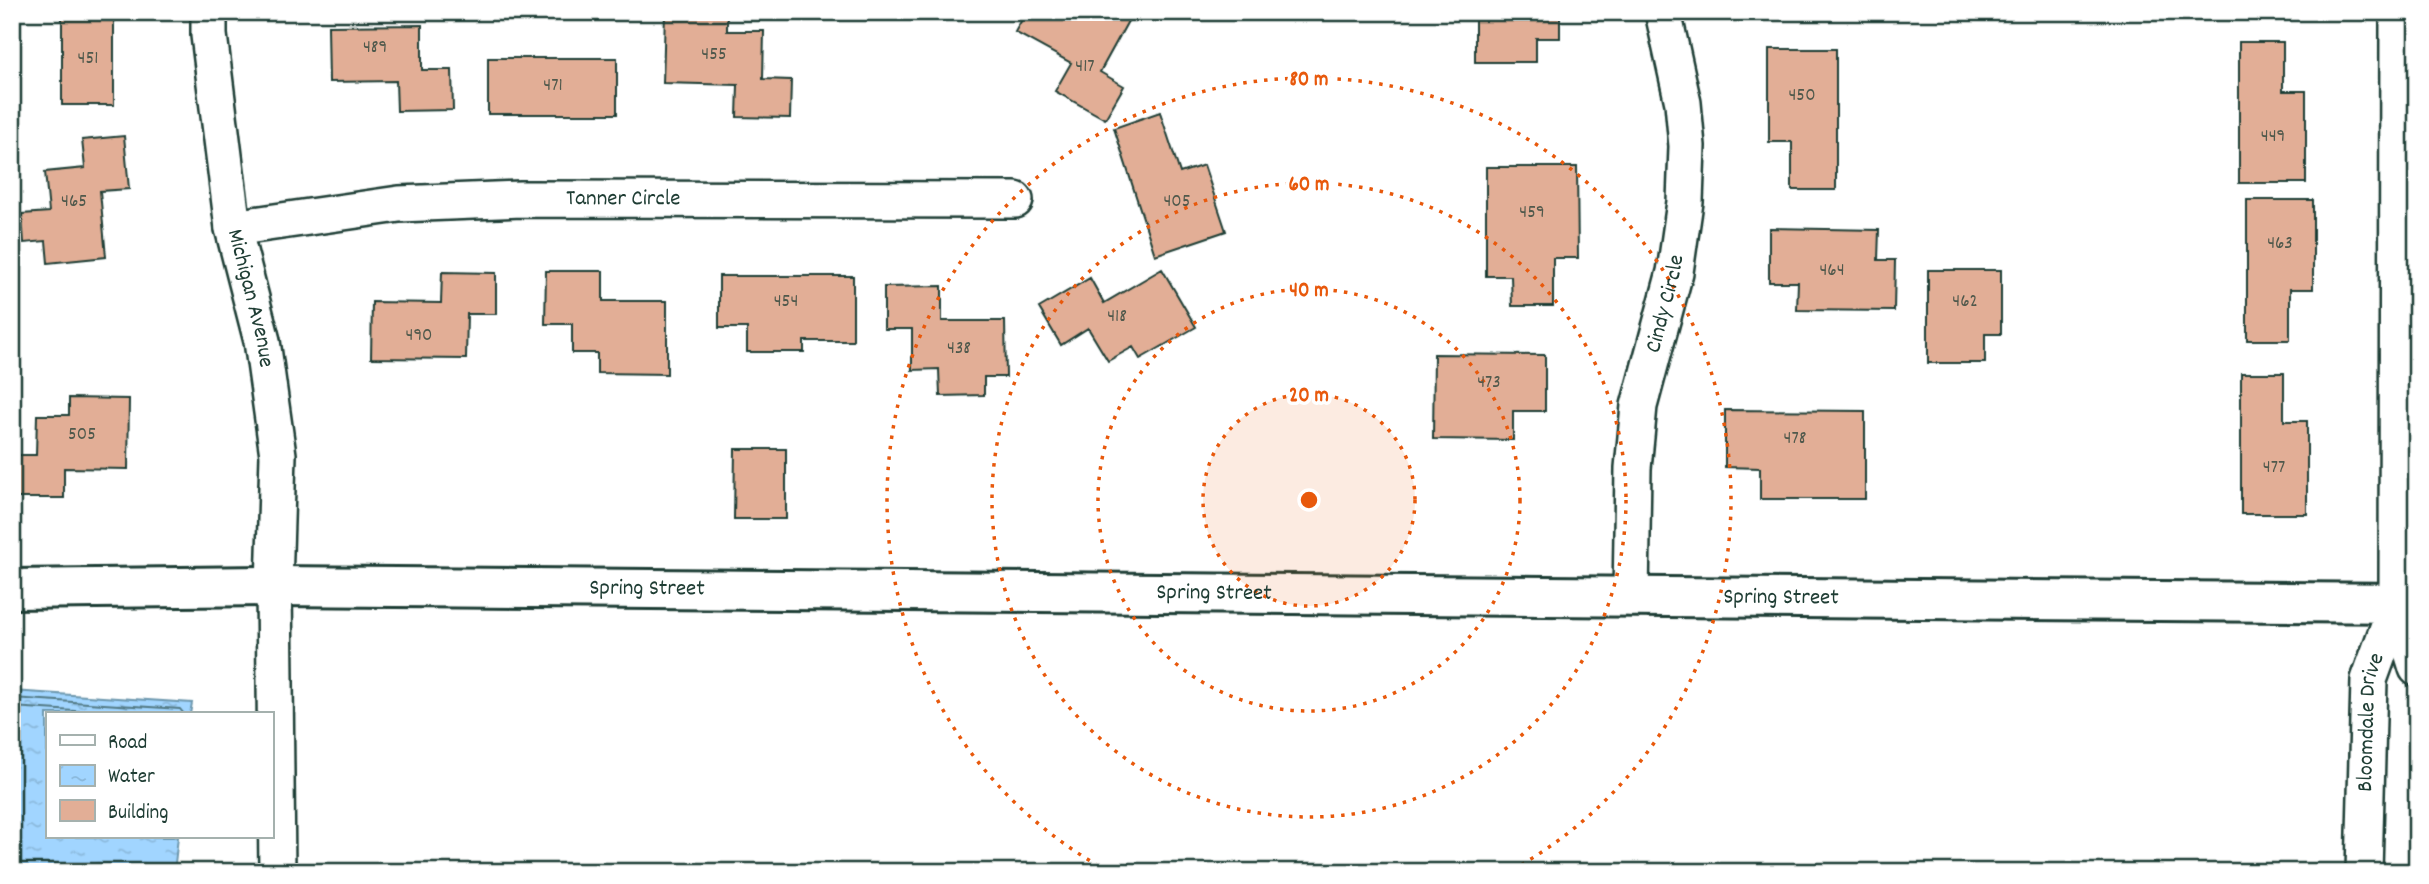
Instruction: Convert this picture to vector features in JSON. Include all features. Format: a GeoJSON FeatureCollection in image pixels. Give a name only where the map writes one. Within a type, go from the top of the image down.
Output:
{"type":"FeatureCollection","features":[{"type":"Feature","properties":{"kind":"street","name":"Michigan Avenue"},"geometry":{"type":"LineString","coordinates":[[209,12],[209,35],[233,228],[262,341],[278,455],[274,586],[277,872]]}},
{"type":"Feature","properties":{"kind":"street","name":"Cindy Circle"},"geometry":{"type":"LineString","coordinates":[[1630,598],[1633,468],[1639,406],[1675,272],[1685,202],[1687,146],[1684,114],[1664,12]]}},
{"type":"Feature","properties":{"kind":"street"},"geometry":{"type":"LineString","coordinates":[[2398,12],[2408,192],[2407,603]]}},
{"type":"Feature","properties":{"kind":"street","name":"Tanner Circle"},"geometry":{"type":"LineString","coordinates":[[233,228],[399,204],[522,198],[1015,200]]}},
{"type":"Feature","properties":{"kind":"street","name":"Spring Street"},"geometry":{"type":"LineString","coordinates":[[12,589],[274,586],[2407,603]]}},
{"type":"Feature","properties":{"kind":"street","name":"Bloomdale Drive"},"geometry":{"type":"LineString","coordinates":[[2407,603],[2417,668]]}},
{"type":"Feature","properties":{"kind":"street","name":"Bloomdale Drive"},"geometry":{"type":"LineString","coordinates":[[2364,872],[2369,680],[2407,603]]}},
{"type":"Feature","properties":{"kind":"water"},"geometry":{"type":"Polygon","coordinates":[[[12,691],[192,703],[190,712],[46,712],[46,838],[178,838],[174,872],[12,872],[12,691]]]}},
{"type":"Feature","properties":{"kind":"building"},"geometry":{"type":"Polygon","coordinates":[[[62,12],[114,12],[114,105],[62,105],[62,12]]]}},
{"type":"Feature","properties":{"kind":"building"},"geometry":{"type":"Polygon","coordinates":[[[665,12],[727,12],[727,31],[764,31],[763,79],[791,80],[790,118],[737,117],[738,85],[663,83],[665,12]]]}},
{"type":"Feature","properties":{"kind":"building"},"geometry":{"type":"Polygon","coordinates":[[[1026,12],[1133,12],[1100,72],[1124,86],[1105,119],[1055,91],[1071,63],[1015,32],[1026,12]]]}},
{"type":"Feature","properties":{"kind":"building"},"geometry":{"type":"Polygon","coordinates":[[[1475,12],[1560,12],[1560,38],[1536,38],[1536,62],[1475,62],[1475,12]]]}},
{"type":"Feature","properties":{"kind":"building"},"geometry":{"type":"Polygon","coordinates":[[[422,25],[422,70],[452,70],[453,110],[397,111],[396,81],[329,82],[328,26],[422,25]]]}},
{"type":"Feature","properties":{"kind":"building"},"geometry":{"type":"Polygon","coordinates":[[[2239,42],[2283,42],[2283,91],[2306,91],[2306,183],[2239,183],[2239,42]]]}},
{"type":"Feature","properties":{"kind":"building"},"geometry":{"type":"Polygon","coordinates":[[[1769,49],[1836,49],[1836,190],[1792,190],[1792,142],[1769,142],[1769,49]]]}},
{"type":"Feature","properties":{"kind":"building"},"geometry":{"type":"Polygon","coordinates":[[[488,58],[617,58],[617,114],[488,114],[488,58]]]}},
{"type":"Feature","properties":{"kind":"building"},"geometry":{"type":"Polygon","coordinates":[[[1160,112],[1180,173],[1204,165],[1226,231],[1155,255],[1114,128],[1160,112]]]}},
{"type":"Feature","properties":{"kind":"building"},"geometry":{"type":"Polygon","coordinates":[[[124,136],[129,189],[100,191],[106,257],[48,263],[46,241],[24,243],[22,214],[49,212],[45,172],[85,168],[82,140],[124,136]]]}},
{"type":"Feature","properties":{"kind":"building"},"geometry":{"type":"Polygon","coordinates":[[[1486,167],[1577,167],[1578,258],[1553,258],[1553,306],[1512,306],[1511,276],[1486,276],[1486,167]]]}},
{"type":"Feature","properties":{"kind":"building"},"geometry":{"type":"Polygon","coordinates":[[[2247,200],[2313,200],[2313,289],[2290,289],[2290,340],[2247,340],[2247,200]]]}},
{"type":"Feature","properties":{"kind":"building"},"geometry":{"type":"Polygon","coordinates":[[[1769,228],[1879,230],[1878,260],[1895,260],[1894,311],[1797,310],[1798,282],[1769,282],[1769,228]]]}},
{"type":"Feature","properties":{"kind":"building"},"geometry":{"type":"Polygon","coordinates":[[[1162,269],[1196,327],[1140,359],[1133,347],[1108,361],[1088,328],[1061,345],[1039,308],[1090,278],[1104,303],[1162,269]]]}},
{"type":"Feature","properties":{"kind":"building"},"geometry":{"type":"Polygon","coordinates":[[[1928,270],[2001,270],[2001,334],[1985,334],[1985,363],[1928,363],[1928,270]]]}},
{"type":"Feature","properties":{"kind":"building"},"geometry":{"type":"Polygon","coordinates":[[[546,271],[603,271],[603,301],[667,301],[667,374],[597,373],[597,353],[572,353],[572,324],[545,324],[546,271]]]}},
{"type":"Feature","properties":{"kind":"building"},"geometry":{"type":"Polygon","coordinates":[[[442,272],[496,273],[496,314],[467,314],[466,359],[371,358],[372,302],[441,303],[442,272]]]}},
{"type":"Feature","properties":{"kind":"building"},"geometry":{"type":"Polygon","coordinates":[[[719,276],[853,276],[853,341],[804,341],[804,352],[747,352],[747,328],[719,328],[719,276]]]}},
{"type":"Feature","properties":{"kind":"building"},"geometry":{"type":"Polygon","coordinates":[[[942,286],[942,321],[1005,321],[1006,377],[984,377],[984,395],[940,396],[939,369],[912,370],[912,329],[884,329],[884,287],[942,286]]]}},
{"type":"Feature","properties":{"kind":"building"},"geometry":{"type":"Polygon","coordinates":[[[1434,354],[1545,355],[1545,411],[1513,411],[1513,440],[1433,439],[1434,354]]]}},
{"type":"Feature","properties":{"kind":"building"},"geometry":{"type":"Polygon","coordinates":[[[2241,373],[2284,373],[2284,421],[2307,421],[2307,514],[2241,514],[2241,373]]]}},
{"type":"Feature","properties":{"kind":"building"},"geometry":{"type":"Polygon","coordinates":[[[69,398],[129,399],[128,469],[64,468],[64,498],[12,498],[12,455],[36,455],[37,415],[69,415],[69,398]]]}},
{"type":"Feature","properties":{"kind":"building"},"geometry":{"type":"Polygon","coordinates":[[[1725,410],[1865,411],[1865,499],[1760,499],[1760,468],[1725,467],[1725,410]]]}},
{"type":"Feature","properties":{"kind":"building"},"geometry":{"type":"Polygon","coordinates":[[[735,449],[786,449],[786,519],[734,519],[735,449]]]}}]}
